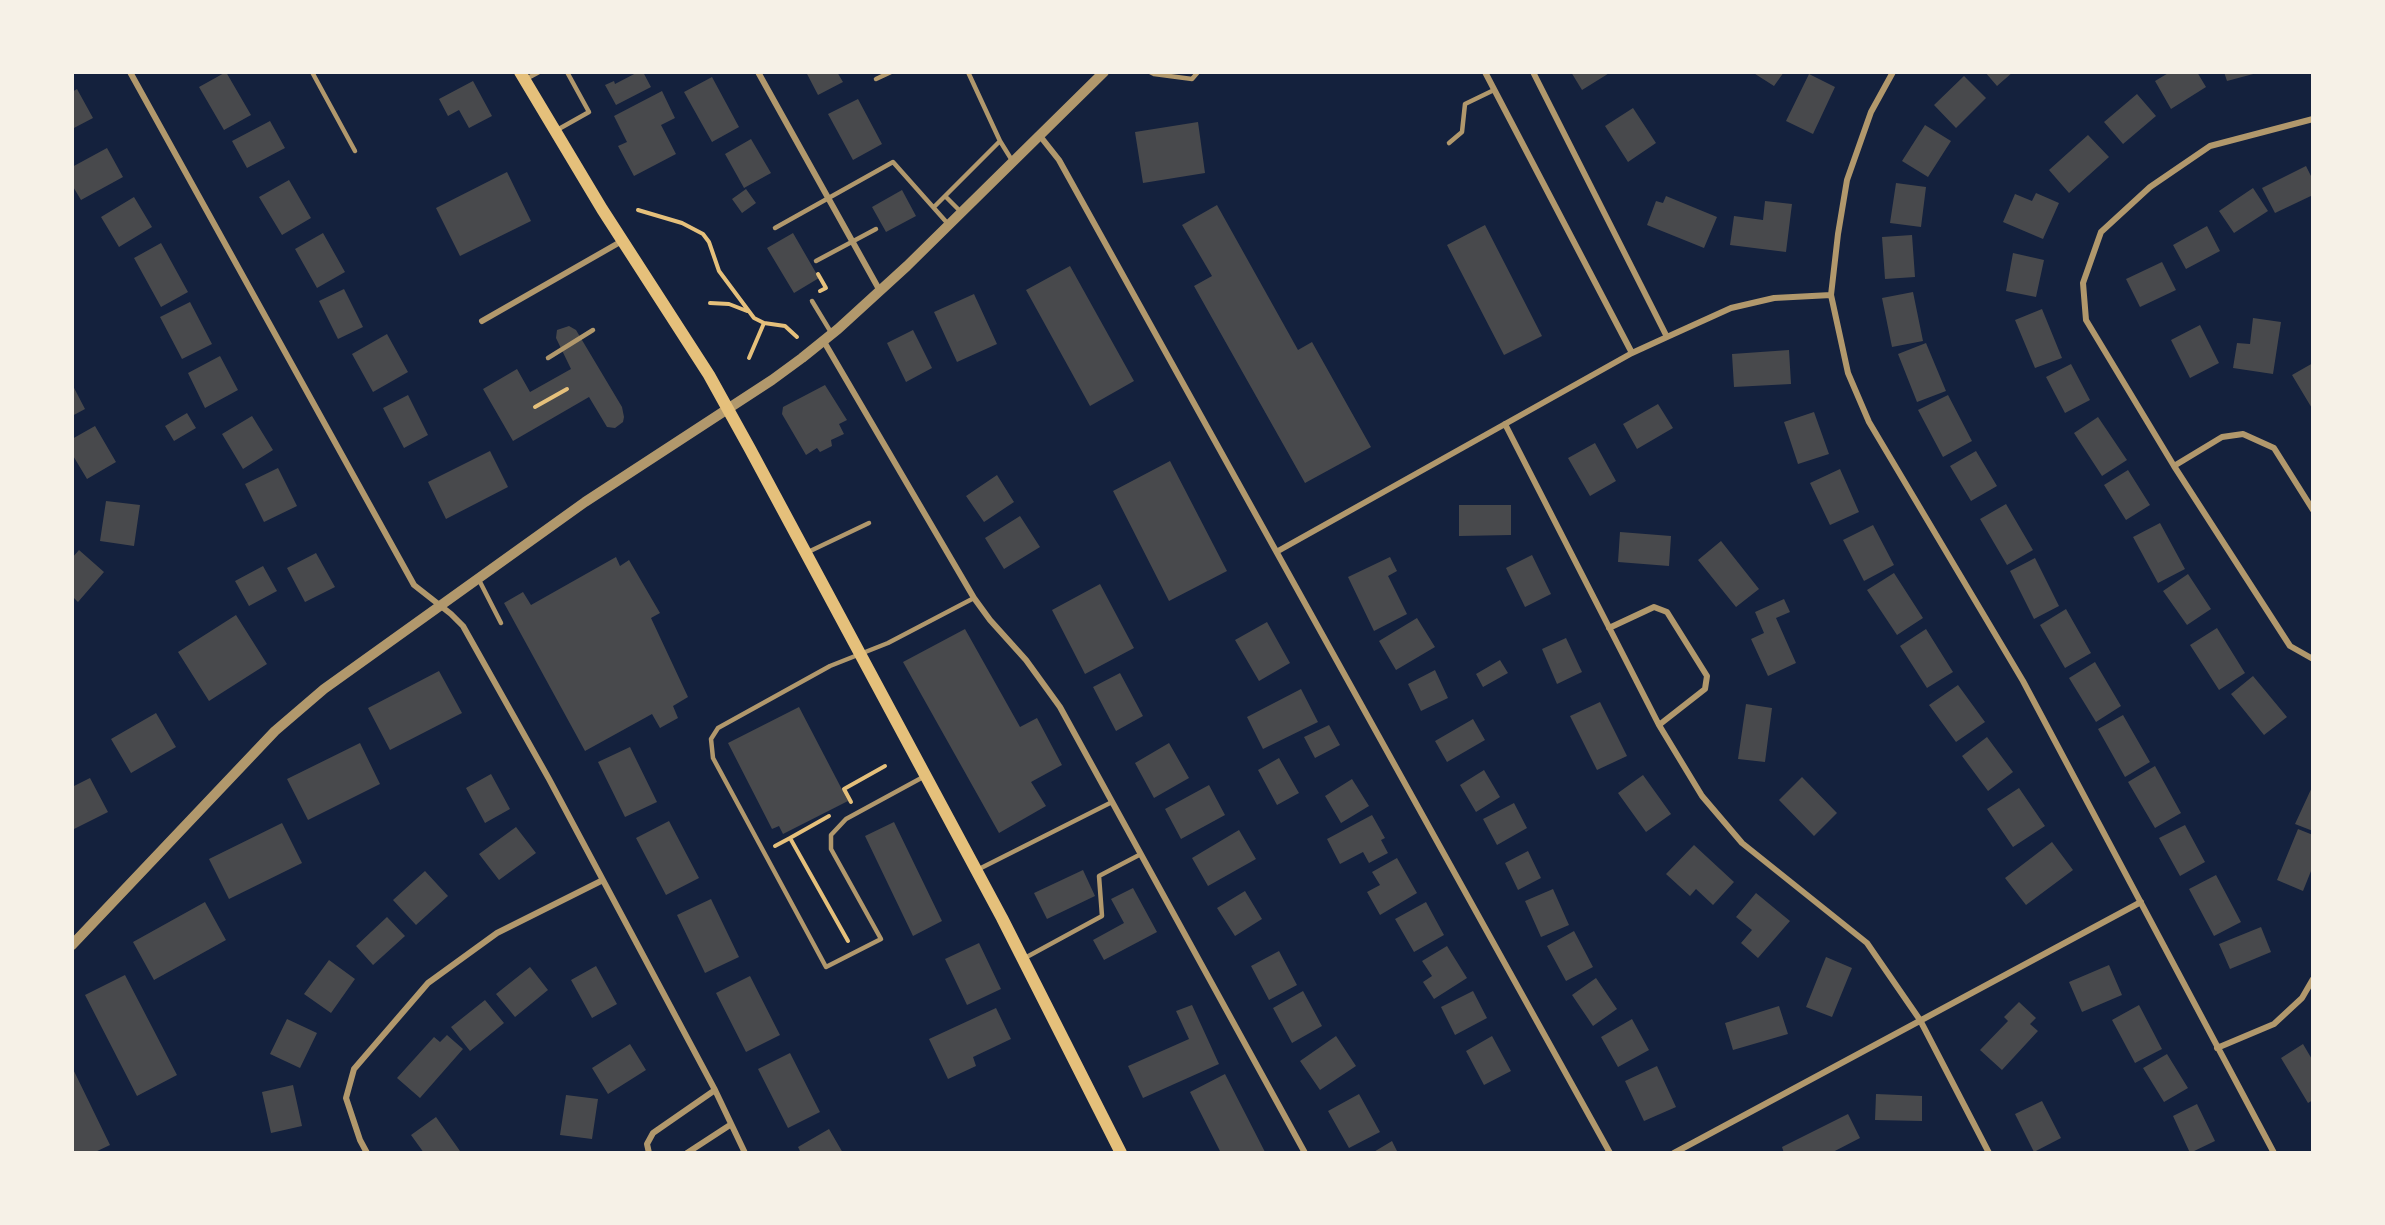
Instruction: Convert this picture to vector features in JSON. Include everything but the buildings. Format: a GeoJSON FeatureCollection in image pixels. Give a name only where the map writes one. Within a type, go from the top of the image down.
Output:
{"type":"FeatureCollection","features":[{"type":"Feature","properties":{"kind":"main road"},"geometry":{"type":"LineString","coordinates":[[522,76],[622,241],[709,375],[926,776],[1122,1153]]}},
{"type":"Feature","properties":{"kind":"street"},"geometry":{"type":"LineString","coordinates":[[130,72],[414,585],[463,626],[603,880],[715,1090],[745,1153]]}},
{"type":"Feature","properties":{"kind":"street"},"geometry":{"type":"LineString","coordinates":[[758,72],[880,291]]}},
{"type":"Feature","properties":{"kind":"street"},"geometry":{"type":"LineString","coordinates":[[72,945],[275,731],[324,689],[585,502],[783,372],[828,337],[950,225],[1104,72]]}},
{"type":"Feature","properties":{"kind":"street"},"geometry":{"type":"LineString","coordinates":[[1485,72],[1632,353]]}},
{"type":"Feature","properties":{"kind":"street"},"geometry":{"type":"LineString","coordinates":[[1533,72],[1667,337]]}},
{"type":"Feature","properties":{"kind":"street"},"geometry":{"type":"LineString","coordinates":[[1893,72],[1871,112],[1847,180],[1838,234],[1831,295],[1848,373],[1869,422],[2023,681],[2274,1153]]}},
{"type":"Feature","properties":{"kind":"street"},"geometry":{"type":"LineString","coordinates":[[2313,119],[2210,146],[2150,187],[2101,232],[2083,283],[2086,320],[2174,466],[2290,646],[2313,659]]}},
{"type":"Feature","properties":{"kind":"street"},"geometry":{"type":"LineString","coordinates":[[1040,136],[1059,160],[1610,1153]]}},
{"type":"Feature","properties":{"kind":"street"},"geometry":{"type":"LineString","coordinates":[[482,321],[622,241]]}},
{"type":"Feature","properties":{"kind":"street"},"geometry":{"type":"LineString","coordinates":[[1278,551],[1632,353],[1731,308],[1774,298],[1831,295]]}},
{"type":"Feature","properties":{"kind":"street"},"geometry":{"type":"LineString","coordinates":[[828,337],[974,598],[1049,689],[1305,1153]]}},
{"type":"Feature","properties":{"kind":"street"},"geometry":{"type":"LineString","coordinates":[[1505,424],[1659,725],[1702,796],[1742,843],[1867,943],[1920,1020],[1989,1153]]}},
{"type":"Feature","properties":{"kind":"street"},"geometry":{"type":"LineString","coordinates":[[2174,466],[2222,437],[2243,434],[2274,448],[2313,510]]}},
{"type":"Feature","properties":{"kind":"street"},"geometry":{"type":"LineString","coordinates":[[1610,628],[1654,607],[1667,612],[1707,676],[1705,689],[1659,725]]}},
{"type":"Feature","properties":{"kind":"street"},"geometry":{"type":"LineString","coordinates":[[367,1153],[360,1140],[346,1098],[354,1069],[428,983],[496,933],[603,880]]}},
{"type":"Feature","properties":{"kind":"street"},"geometry":{"type":"LineString","coordinates":[[1674,1153],[2141,902]]}},
{"type":"Feature","properties":{"kind":"street"},"geometry":{"type":"LineString","coordinates":[[2217,1048],[2274,1024],[2302,998],[2313,979]]}},
{"type":"Feature","properties":{"kind":"street"},"geometry":{"type":"LineString","coordinates":[[649,1153],[647,1144],[653,1133],[715,1090]]}},
{"type":"Feature","properties":{"kind":"street"},"geometry":{"type":"LineString","coordinates":[[687,1153],[730,1125]]}},
{"type":"Feature","properties":{"kind":"lane"},"geometry":{"type":"LineString","coordinates":[[312,72],[355,151]]}},
{"type":"Feature","properties":{"kind":"lane"},"geometry":{"type":"LineString","coordinates":[[522,76],[539,72]]}},
{"type":"Feature","properties":{"kind":"lane"},"geometry":{"type":"LineString","coordinates":[[554,132],[590,112],[567,72]]}},
{"type":"Feature","properties":{"kind":"lane"},"geometry":{"type":"LineString","coordinates":[[876,80],[891,72]]}},
{"type":"Feature","properties":{"kind":"lane"},"geometry":{"type":"LineString","coordinates":[[968,72],[1000,141],[1013,162]]}},
{"type":"Feature","properties":{"kind":"lane"},"geometry":{"type":"LineString","coordinates":[[1150,72],[1154,75],[1192,79],[1198,72]]}},
{"type":"Feature","properties":{"kind":"lane"},"geometry":{"type":"LineString","coordinates":[[1449,143],[1462,132],[1465,105],[1494,90]]}},
{"type":"Feature","properties":{"kind":"lane"},"geometry":{"type":"LineString","coordinates":[[934,207],[1000,141]]}},
{"type":"Feature","properties":{"kind":"lane"},"geometry":{"type":"LineString","coordinates":[[775,228],[893,162],[950,225]]}},
{"type":"Feature","properties":{"kind":"lane"},"geometry":{"type":"LineString","coordinates":[[945,196],[962,213]]}},
{"type":"Feature","properties":{"kind":"lane"},"geometry":{"type":"LineString","coordinates":[[816,261],[876,229]]}},
{"type":"Feature","properties":{"kind":"lane"},"geometry":{"type":"LineString","coordinates":[[812,301],[828,337]]}},
{"type":"Feature","properties":{"kind":"lane"},"geometry":{"type":"LineString","coordinates":[[548,358],[593,330]]}},
{"type":"Feature","properties":{"kind":"lane"},"geometry":{"type":"LineString","coordinates":[[806,553],[869,524]]}},
{"type":"Feature","properties":{"kind":"lane"},"geometry":{"type":"LineString","coordinates":[[479,579],[501,623]]}},
{"type":"Feature","properties":{"kind":"lane"},"geometry":{"type":"LineString","coordinates":[[926,776],[846,819],[831,835],[831,849],[881,939],[826,967],[713,758],[711,739],[718,728],[830,666],[888,643],[974,598]]}},
{"type":"Feature","properties":{"kind":"lane"},"geometry":{"type":"LineString","coordinates":[[976,871],[1112,802]]}},
{"type":"Feature","properties":{"kind":"lane"},"geometry":{"type":"LineString","coordinates":[[1023,959],[1102,916],[1099,876],[1141,854]]}},
{"type":"Feature","properties":{"kind":"path"},"geometry":{"type":"LineString","coordinates":[[638,210],[682,223],[703,234],[709,242],[719,271],[758,321],[785,326],[797,337]]}},
{"type":"Feature","properties":{"kind":"path"},"geometry":{"type":"LineString","coordinates":[[817,272],[826,288],[818,293]]}},
{"type":"Feature","properties":{"kind":"path"},"geometry":{"type":"LineString","coordinates":[[710,303],[729,304],[749,311]]}},
{"type":"Feature","properties":{"kind":"path"},"geometry":{"type":"LineString","coordinates":[[749,358],[764,323]]}},
{"type":"Feature","properties":{"kind":"path"},"geometry":{"type":"LineString","coordinates":[[535,407],[567,389]]}},
{"type":"Feature","properties":{"kind":"path"},"geometry":{"type":"LineString","coordinates":[[846,807],[852,803],[844,789],[885,766]]}},
{"type":"Feature","properties":{"kind":"path"},"geometry":{"type":"LineString","coordinates":[[775,846],[837,812]]}},
{"type":"Feature","properties":{"kind":"path"},"geometry":{"type":"LineString","coordinates":[[790,838],[849,943]]}}]}
